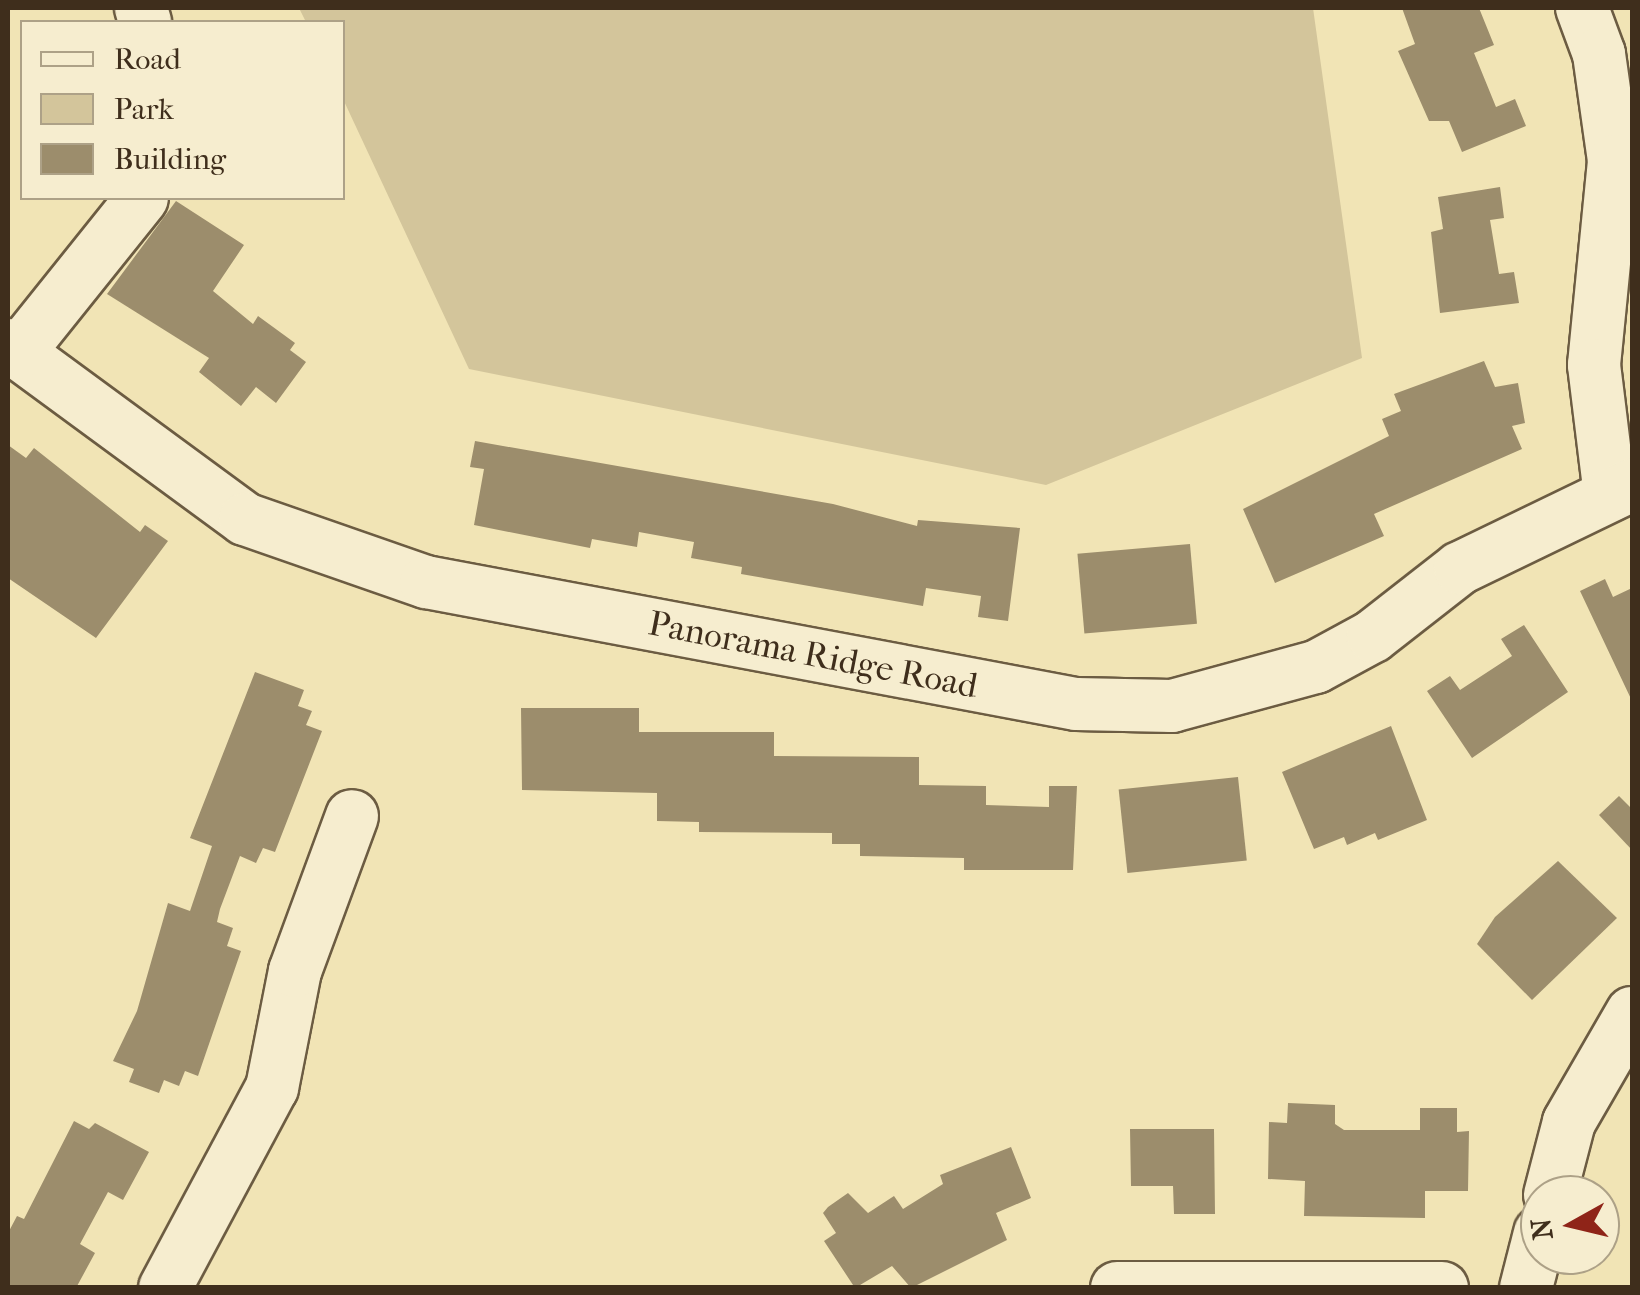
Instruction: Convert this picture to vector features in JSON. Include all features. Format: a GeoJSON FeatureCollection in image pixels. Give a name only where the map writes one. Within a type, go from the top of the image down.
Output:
{"type":"FeatureCollection","features":[{"type":"Feature","properties":{"kind":"street"},"geometry":{"type":"LineString","coordinates":[[1582,8],[1600,54],[1614,161],[1594,365],[1621,490]]}},
{"type":"Feature","properties":{"kind":"street"},"geometry":{"type":"LineString","coordinates":[[13,349],[140,200]]}},
{"type":"Feature","properties":{"kind":"street","name":"Panorama Ridge Road"},"geometry":{"type":"LineString","coordinates":[[13,349],[245,518],[426,582],[1076,704],[1172,706],[1316,667],[1374,636],[1460,568],[1621,490]]}},
{"type":"Feature","properties":{"kind":"street"},"geometry":{"type":"LineString","coordinates":[[165,1288],[272,1088],[295,971],[352,816]]}},
{"type":"Feature","properties":{"kind":"street"},"geometry":{"type":"LineString","coordinates":[[1555,1175],[1569,1122],[1632,1014]]}},
{"type":"Feature","properties":{"kind":"street"},"geometry":{"type":"LineString","coordinates":[[1116,1288],[1442,1288]]}},
{"type":"Feature","properties":{"kind":"green space"},"geometry":{"type":"Polygon","coordinates":[[[299,8],[1313,8],[1362,358],[1046,485],[469,369],[345,103],[345,20],[305,20],[299,8]]]}},
{"type":"Feature","properties":{"kind":"building"},"geometry":{"type":"Polygon","coordinates":[[[1402,8],[1479,8],[1494,45],[1474,53],[1496,107],[1515,99],[1526,126],[1462,152],[1449,121],[1429,121],[1398,51],[1415,44],[1402,8]]]}},
{"type":"Feature","properties":{"kind":"building"},"geometry":{"type":"Polygon","coordinates":[[[1500,187],[1504,218],[1490,220],[1499,274],[1514,272],[1519,303],[1440,313],[1431,232],[1443,229],[1438,197],[1500,187]]]}},
{"type":"Feature","properties":{"kind":"building"},"geometry":{"type":"Polygon","coordinates":[[[176,201],[244,245],[213,291],[253,324],[258,316],[295,343],[290,350],[306,362],[276,403],[256,387],[241,406],[199,372],[209,358],[107,294],[176,201]]]}},
{"type":"Feature","properties":{"kind":"building"},"geometry":{"type":"Polygon","coordinates":[[[1484,361],[1495,387],[1518,383],[1525,423],[1512,426],[1522,449],[1374,514],[1384,536],[1275,583],[1243,509],[1389,436],[1382,419],[1401,411],[1394,394],[1484,361]]]}},
{"type":"Feature","properties":{"kind":"building"},"geometry":{"type":"Polygon","coordinates":[[[475,441],[833,504],[917,526],[918,520],[1020,528],[1008,621],[978,617],[981,596],[926,588],[923,606],[741,574],[742,567],[691,558],[694,542],[639,532],[637,547],[592,539],[590,548],[474,525],[484,469],[470,467],[475,441]]]}},
{"type":"Feature","properties":{"kind":"building"},"geometry":{"type":"Polygon","coordinates":[[[8,445],[26,458],[34,448],[140,532],[145,525],[168,541],[96,638],[8,578],[8,445]]]}},
{"type":"Feature","properties":{"kind":"building"},"geometry":{"type":"Polygon","coordinates":[[[1190,544],[1197,624],[1084,634],[1077,554],[1190,544]]]}},
{"type":"Feature","properties":{"kind":"building"},"geometry":{"type":"Polygon","coordinates":[[[1605,579],[1613,597],[1632,588],[1632,701],[1580,591],[1605,579]]]}},
{"type":"Feature","properties":{"kind":"building"},"geometry":{"type":"Polygon","coordinates":[[[1524,625],[1568,692],[1472,758],[1427,691],[1450,676],[1460,690],[1512,656],[1501,639],[1524,625]]]}},
{"type":"Feature","properties":{"kind":"building"},"geometry":{"type":"Polygon","coordinates":[[[255,672],[304,690],[298,706],[312,711],[306,725],[322,731],[275,852],[263,848],[256,863],[240,856],[220,909],[217,922],[233,928],[227,946],[241,951],[198,1076],[185,1071],[179,1086],[164,1080],[159,1093],[129,1082],[134,1069],[113,1061],[137,1011],[168,903],[190,911],[212,846],[190,838],[255,672]]]}},
{"type":"Feature","properties":{"kind":"building"},"geometry":{"type":"Polygon","coordinates":[[[521,708],[639,708],[639,732],[774,732],[774,756],[919,757],[919,785],[986,786],[986,805],[1049,807],[1049,786],[1077,786],[1073,870],[964,870],[964,858],[860,856],[860,844],[832,844],[832,833],[699,832],[699,822],[657,821],[657,793],[522,790],[521,708]]]}},
{"type":"Feature","properties":{"kind":"building"},"geometry":{"type":"Polygon","coordinates":[[[1391,726],[1427,820],[1378,840],[1375,833],[1347,845],[1344,837],[1314,849],[1282,772],[1391,726]]]}},
{"type":"Feature","properties":{"kind":"building"},"geometry":{"type":"Polygon","coordinates":[[[1238,777],[1247,861],[1127,873],[1119,790],[1238,777]]]}},
{"type":"Feature","properties":{"kind":"building"},"geometry":{"type":"Polygon","coordinates":[[[1619,796],[1632,809],[1632,850],[1599,815],[1619,796]]]}},
{"type":"Feature","properties":{"kind":"building"},"geometry":{"type":"Polygon","coordinates":[[[1558,861],[1617,918],[1532,1000],[1477,944],[1495,917],[1558,861]]]}},
{"type":"Feature","properties":{"kind":"building"},"geometry":{"type":"Polygon","coordinates":[[[1288,1103],[1335,1105],[1335,1124],[1344,1130],[1420,1130],[1420,1108],[1457,1108],[1457,1132],[1469,1131],[1468,1191],[1425,1191],[1425,1218],[1304,1216],[1305,1181],[1268,1179],[1269,1122],[1287,1123],[1288,1103]]]}},
{"type":"Feature","properties":{"kind":"building"},"geometry":{"type":"Polygon","coordinates":[[[74,1121],[89,1129],[95,1123],[149,1152],[123,1200],[108,1192],[80,1244],[95,1253],[76,1288],[8,1288],[8,1233],[17,1216],[24,1219],[74,1121]]]}},
{"type":"Feature","properties":{"kind":"building"},"geometry":{"type":"Polygon","coordinates":[[[1130,1129],[1214,1129],[1215,1214],[1174,1214],[1173,1186],[1131,1186],[1130,1129]]]}},
{"type":"Feature","properties":{"kind":"building"},"geometry":{"type":"Polygon","coordinates":[[[1011,1147],[1031,1198],[996,1213],[1007,1240],[911,1288],[892,1266],[855,1288],[824,1241],[836,1233],[823,1213],[828,1207],[848,1193],[868,1213],[894,1196],[903,1209],[943,1184],[940,1175],[1011,1147]]]}}]}
